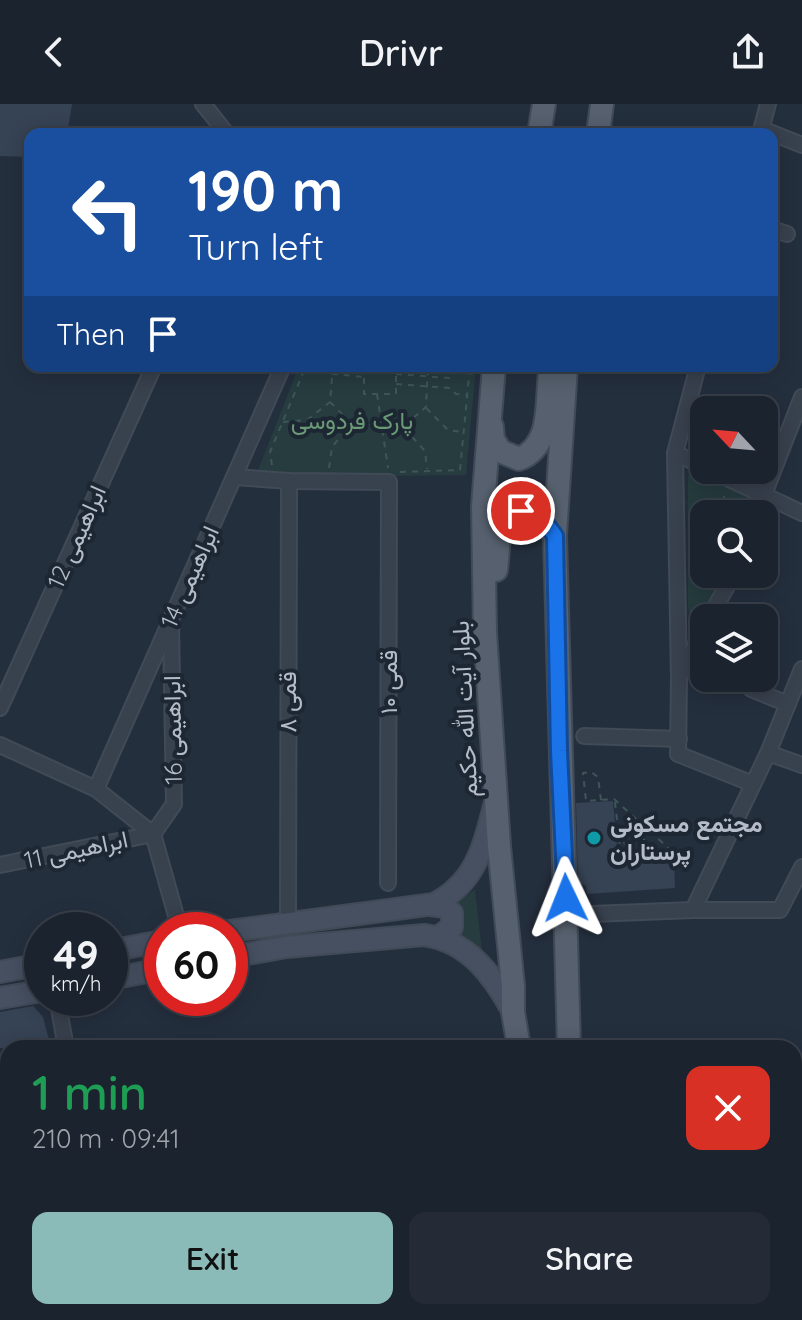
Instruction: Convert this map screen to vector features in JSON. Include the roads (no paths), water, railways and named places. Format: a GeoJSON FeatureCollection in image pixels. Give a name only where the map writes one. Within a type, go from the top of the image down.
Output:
{"type":"FeatureCollection","features":[{"type":"Feature","properties":{"kind":"main road"},"geometry":{"type":"LineString","coordinates":[[540,128],[544,104]]}},
{"type":"Feature","properties":{"kind":"main road"},"geometry":{"type":"LineString","coordinates":[[599,128],[602,104]]}},
{"type":"Feature","properties":{"kind":"main road","name":"بلوار آیت الله حکیم"},"geometry":{"type":"LineString","coordinates":[[493,372],[483,506],[485,632],[513,1012],[518,1040]]}},
{"type":"Feature","properties":{"kind":"main road"},"geometry":{"type":"LineString","coordinates":[[490,402],[493,439],[500,451],[508,457],[519,459],[530,455],[541,442],[545,427],[550,372]]}},
{"type":"Feature","properties":{"kind":"main road"},"geometry":{"type":"LineString","coordinates":[[566,372],[555,536],[569,1040]]}},
{"type":"Feature","properties":{"kind":"main road"},"geometry":{"type":"LineString","coordinates":[[485,632],[500,529],[505,518],[521,511],[537,515],[555,536]]}},
{"type":"Feature","properties":{"kind":"main road"},"geometry":{"type":"LineString","coordinates":[[430,905],[458,890],[468,878],[483,844],[496,799]]}},
{"type":"Feature","properties":{"kind":"main road"},"geometry":{"type":"LineString","coordinates":[[248,929],[430,905],[445,907],[452,913],[452,927],[438,937]]}},
{"type":"Feature","properties":{"kind":"main road"},"geometry":{"type":"LineString","coordinates":[[248,954],[286,947],[424,935],[438,937],[450,940],[480,965],[513,1012]]}},
{"type":"Feature","properties":{"kind":"main road"},"geometry":{"type":"LineString","coordinates":[[0,972],[24,967]]}},
{"type":"Feature","properties":{"kind":"main road"},"geometry":{"type":"LineString","coordinates":[[0,998],[24,994]]}},
{"type":"Feature","properties":{"kind":"street"},"geometry":{"type":"LineString","coordinates":[[203,104],[222,128]]}},
{"type":"Feature","properties":{"kind":"street"},"geometry":{"type":"LineString","coordinates":[[762,128],[768,104]]}},
{"type":"Feature","properties":{"kind":"street"},"geometry":{"type":"LineString","coordinates":[[778,137],[802,145]]}},
{"type":"Feature","properties":{"kind":"street"},"geometry":{"type":"LineString","coordinates":[[778,231],[787,234]]}},
{"type":"Feature","properties":{"kind":"street","name":"ابراهیمی 12"},"geometry":{"type":"LineString","coordinates":[[0,708],[151,372]]}},
{"type":"Feature","properties":{"kind":"street","name":"ابراهیمی 14"},"geometry":{"type":"LineString","coordinates":[[96,789],[280,372]]}},
{"type":"Feature","properties":{"kind":"street"},"geometry":{"type":"LineString","coordinates":[[696,372],[675,453],[678,754],[753,784]]}},
{"type":"Feature","properties":{"kind":"street"},"geometry":{"type":"LineString","coordinates":[[769,499],[802,397]]}},
{"type":"Feature","properties":{"kind":"street"},"geometry":{"type":"LineString","coordinates":[[675,453],[690,460]]}},
{"type":"Feature","properties":{"kind":"street"},"geometry":{"type":"LineString","coordinates":[[234,477],[289,481]]}},
{"type":"Feature","properties":{"kind":"street","name":"قمی ۱۰"},"geometry":{"type":"LineString","coordinates":[[289,481],[389,482],[388,883]]}},
{"type":"Feature","properties":{"kind":"street","name":"قمی ۸"},"geometry":{"type":"LineString","coordinates":[[288,923],[289,481]]}},
{"type":"Feature","properties":{"kind":"street"},"geometry":{"type":"LineString","coordinates":[[738,484],[802,513]]}},
{"type":"Feature","properties":{"kind":"street","name":"ابراهیمی 16"},"geometry":{"type":"LineString","coordinates":[[153,834],[174,804],[171,619]]}},
{"type":"Feature","properties":{"kind":"street"},"geometry":{"type":"LineString","coordinates":[[679,678],[690,656]]}},
{"type":"Feature","properties":{"kind":"street"},"geometry":{"type":"LineString","coordinates":[[693,910],[768,753],[802,669]]}},
{"type":"Feature","properties":{"kind":"street"},"geometry":{"type":"LineString","coordinates":[[758,692],[788,704]]}},
{"type":"Feature","properties":{"kind":"street"},"geometry":{"type":"LineString","coordinates":[[584,736],[679,739]]}},
{"type":"Feature","properties":{"kind":"street"},"geometry":{"type":"LineString","coordinates":[[0,745],[96,789],[153,834],[175,912]]}},
{"type":"Feature","properties":{"kind":"street"},"geometry":{"type":"LineString","coordinates":[[768,753],[802,765]]}},
{"type":"Feature","properties":{"kind":"street","name":"ابراهیمی 11"},"geometry":{"type":"LineString","coordinates":[[0,865],[153,834]]}},
{"type":"Feature","properties":{"kind":"street"},"geometry":{"type":"LineString","coordinates":[[566,915],[780,910],[802,867]]}},
{"type":"Feature","properties":{"kind":"street"},"geometry":{"type":"LineString","coordinates":[[60,1016],[65,1040]]}},
{"type":"Feature","properties":{"kind":"place","name":"مجتمع مسکونی پرستاران"},"geometry":{"type":"Point","coordinates":[594,838]}},
{"type":"Feature","properties":{"kind":"park label","name":"پارک فردوسی"},"geometry":{"type":"Point","coordinates":[352,421]}}]}
